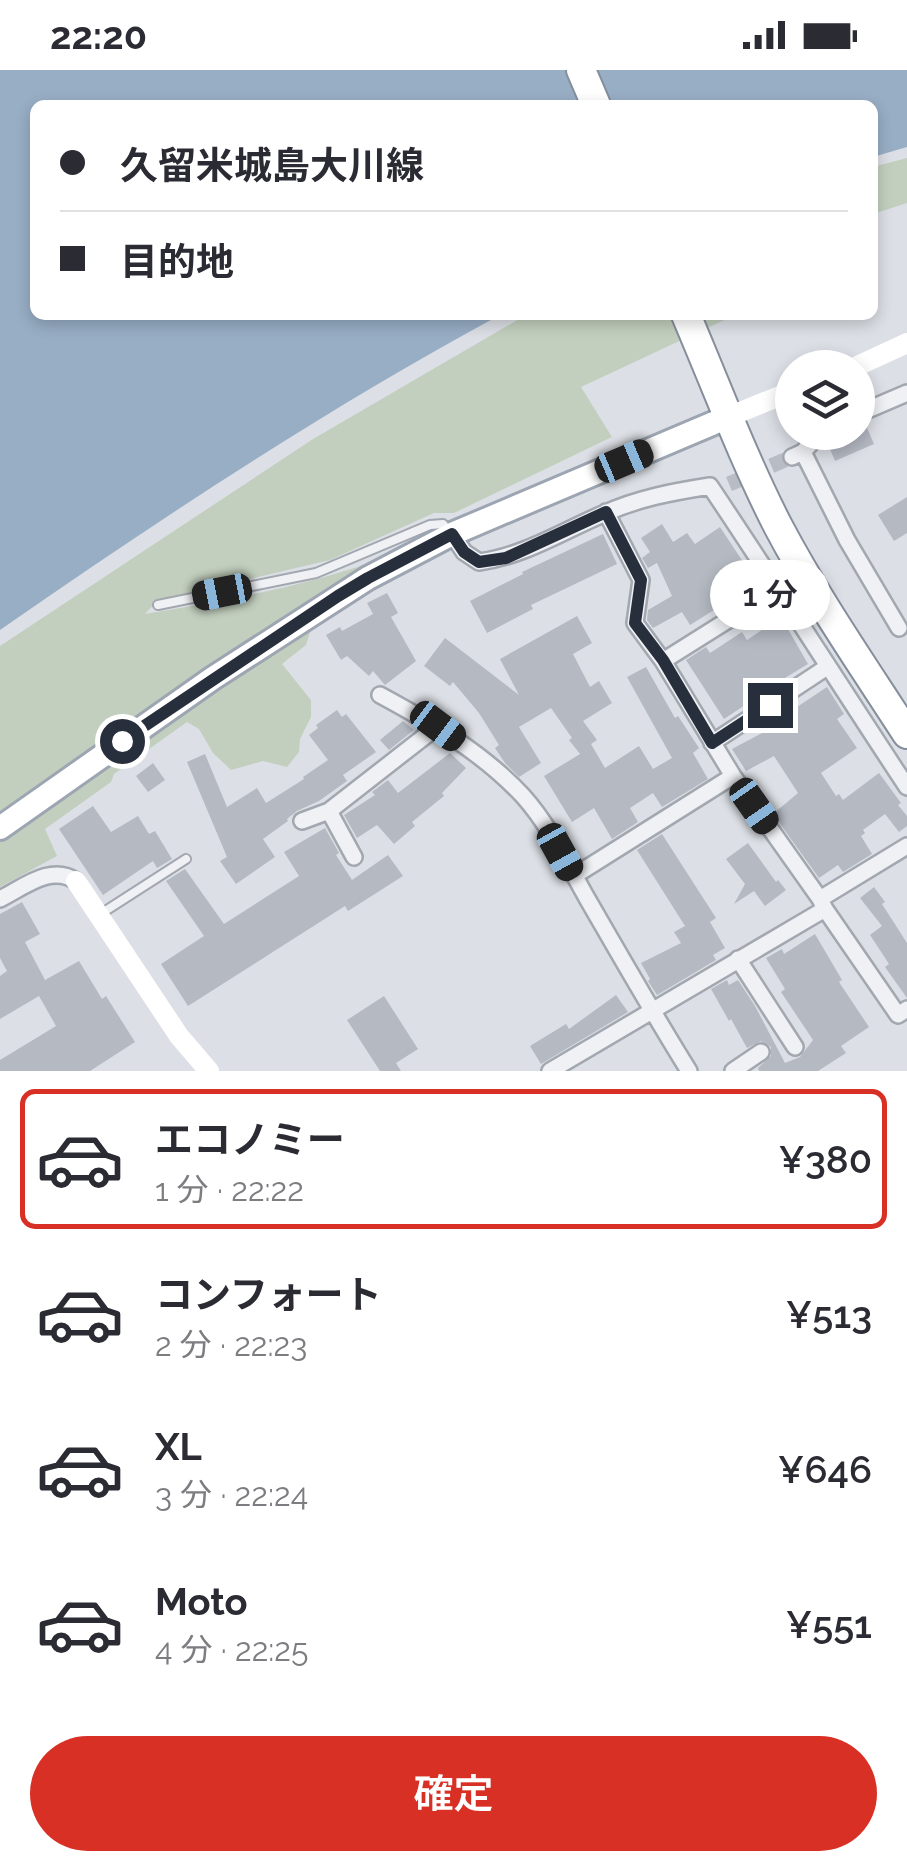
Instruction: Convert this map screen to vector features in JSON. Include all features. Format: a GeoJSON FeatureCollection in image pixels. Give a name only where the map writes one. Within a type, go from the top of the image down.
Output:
{"type":"FeatureCollection","features":[{"type":"Feature","properties":{"kind":"highway"},"geometry":{"type":"LineString","coordinates":[[581,70],[594,100]]}},
{"type":"Feature","properties":{"kind":"highway"},"geometry":{"type":"LineString","coordinates":[[688,320],[776,522],[812,586],[907,734]]}},
{"type":"Feature","properties":{"kind":"highway"},"geometry":{"type":"LineString","coordinates":[[812,586],[907,714]]}},
{"type":"Feature","properties":{"kind":"main road"},"geometry":{"type":"LineString","coordinates":[[0,828],[213,678],[368,578],[452,534],[728,417]]}},
{"type":"Feature","properties":{"kind":"street"},"geometry":{"type":"LineString","coordinates":[[875,358],[907,343]]}},
{"type":"Feature","properties":{"kind":"street"},"geometry":{"type":"LineString","coordinates":[[875,407],[907,393]]}},
{"type":"Feature","properties":{"kind":"street"},"geometry":{"type":"LineString","coordinates":[[728,417],[775,399]]}},
{"type":"Feature","properties":{"kind":"street"},"geometry":{"type":"LineString","coordinates":[[802,450],[798,454],[904,631]]}},
{"type":"Feature","properties":{"kind":"street"},"geometry":{"type":"LineString","coordinates":[[452,534],[464,552],[479,562],[506,558],[650,496],[729,484]]}},
{"type":"Feature","properties":{"kind":"street"},"geometry":{"type":"LineString","coordinates":[[710,486],[907,788]]}},
{"type":"Feature","properties":{"kind":"street"},"geometry":{"type":"LineString","coordinates":[[606,512],[641,580],[635,623],[663,660],[733,776],[898,1015],[907,1009]]}},
{"type":"Feature","properties":{"kind":"street"},"geometry":{"type":"LineString","coordinates":[[663,660],[779,588]]}},
{"type":"Feature","properties":{"kind":"street"},"geometry":{"type":"LineString","coordinates":[[712,743],[827,667]]}},
{"type":"Feature","properties":{"kind":"street"},"geometry":{"type":"LineString","coordinates":[[380,695],[438,726],[523,796],[547,828],[689,1071]]}},
{"type":"Feature","properties":{"kind":"street"},"geometry":{"type":"LineString","coordinates":[[302,821],[328,811],[438,726]]}},
{"type":"Feature","properties":{"kind":"street"},"geometry":{"type":"LineString","coordinates":[[574,876],[733,776]]}},
{"type":"Feature","properties":{"kind":"street"},"geometry":{"type":"LineString","coordinates":[[328,811],[354,857]]}},
{"type":"Feature","properties":{"kind":"street"},"geometry":{"type":"LineString","coordinates":[[550,1071],[738,960],[907,846]]}},
{"type":"Feature","properties":{"kind":"street"},"geometry":{"type":"LineString","coordinates":[[0,899],[57,873],[76,881],[179,1036],[209,1071]]}},
{"type":"Feature","properties":{"kind":"street"},"geometry":{"type":"LineString","coordinates":[[738,960],[796,1047]]}},
{"type":"Feature","properties":{"kind":"street"},"geometry":{"type":"LineString","coordinates":[[733,1071],[761,1052]]}},
{"type":"Feature","properties":{"kind":"lane"},"geometry":{"type":"LineString","coordinates":[[158,605],[316,573],[430,525],[442,524],[452,534]]}},
{"type":"Feature","properties":{"kind":"lane"},"geometry":{"type":"LineString","coordinates":[[99,915],[186,859]]}},
{"type":"Feature","properties":{"kind":"green space"},"geometry":{"type":"Polygon","coordinates":[[[907,158],[907,203],[878,212],[878,166],[907,158]]]}},
{"type":"Feature","properties":{"kind":"green space"},"geometry":{"type":"Polygon","coordinates":[[[517,320],[724,320],[581,387],[612,437],[454,513],[434,513],[330,560],[157,601],[145,614],[288,586],[372,562],[0,811],[0,646],[313,439],[517,320]]]}},
{"type":"Feature","properties":{"kind":"green space"},"geometry":{"type":"Polygon","coordinates":[[[312,626],[306,645],[282,664],[311,700],[311,717],[300,739],[299,752],[287,767],[263,761],[231,770],[213,753],[199,729],[187,722],[45,829],[57,856],[0,887],[0,841],[64,793],[312,626]]]}},
{"type":"Feature","properties":{"kind":"water"},"geometry":{"type":"Polygon","coordinates":[[[0,70],[907,70],[907,147],[878,156],[878,100],[30,100],[30,320],[491,320],[246,465],[0,630],[0,70]]]}},
{"type":"Feature","properties":{"kind":"building"},"geometry":{"type":"Polygon","coordinates":[[[830,450],[860,450],[835,461],[830,450]]]}},
{"type":"Feature","properties":{"kind":"building"},"geometry":{"type":"Polygon","coordinates":[[[907,497],[907,533],[894,541],[878,515],[907,497]]]}},
{"type":"Feature","properties":{"kind":"building"},"geometry":{"type":"Polygon","coordinates":[[[662,524],[673,542],[687,533],[695,544],[720,527],[757,583],[690,625],[682,612],[653,628],[647,620],[648,610],[672,596],[657,563],[648,568],[642,558],[650,552],[641,538],[662,524]]]}},
{"type":"Feature","properties":{"kind":"building"},"geometry":{"type":"Polygon","coordinates":[[[603,534],[617,564],[531,605],[533,609],[487,633],[470,601],[603,534]]]}},
{"type":"Feature","properties":{"kind":"building"},"geometry":{"type":"Polygon","coordinates":[[[387,593],[398,613],[391,617],[416,661],[385,685],[373,671],[369,676],[347,656],[341,660],[326,635],[373,614],[367,603],[387,593]]]}},
{"type":"Feature","properties":{"kind":"building"},"geometry":{"type":"Polygon","coordinates":[[[577,616],[592,643],[573,654],[590,687],[599,681],[612,703],[583,721],[597,740],[591,744],[605,768],[639,746],[653,769],[672,758],[627,677],[646,667],[675,718],[678,716],[699,748],[693,753],[708,779],[662,807],[653,793],[630,808],[638,822],[612,839],[594,808],[572,822],[544,776],[580,754],[551,708],[519,727],[541,763],[519,777],[495,748],[499,745],[479,713],[453,682],[450,686],[424,666],[445,638],[519,695],[500,659],[577,616]]]}},
{"type":"Feature","properties":{"kind":"building"},"geometry":{"type":"Polygon","coordinates":[[[781,617],[808,664],[724,719],[686,660],[706,647],[710,653],[742,632],[747,640],[781,617]]]}},
{"type":"Feature","properties":{"kind":"building"},"geometry":{"type":"Polygon","coordinates":[[[827,687],[844,714],[837,719],[857,748],[821,773],[843,800],[879,773],[901,803],[898,805],[907,816],[907,826],[899,832],[885,814],[863,830],[861,836],[872,854],[843,872],[838,865],[819,878],[773,814],[798,793],[774,756],[746,771],[732,749],[775,726],[770,718],[794,702],[797,707],[827,687]]]}},
{"type":"Feature","properties":{"kind":"building"},"geometry":{"type":"Polygon","coordinates":[[[337,710],[342,717],[346,714],[376,752],[343,775],[347,781],[297,811],[263,839],[275,857],[236,884],[220,861],[227,857],[187,762],[205,754],[227,807],[257,788],[266,803],[328,760],[309,735],[337,710]]]}},
{"type":"Feature","properties":{"kind":"building"},"geometry":{"type":"Polygon","coordinates":[[[403,721],[414,730],[389,750],[380,740],[403,721]]]}},
{"type":"Feature","properties":{"kind":"building"},"geometry":{"type":"Polygon","coordinates":[[[450,753],[466,768],[442,793],[444,796],[412,822],[415,826],[394,844],[377,825],[357,838],[344,815],[375,795],[372,792],[388,780],[398,793],[450,753]]]}},
{"type":"Feature","properties":{"kind":"building"},"geometry":{"type":"Polygon","coordinates":[[[153,763],[165,780],[148,792],[136,776],[153,763]]]}},
{"type":"Feature","properties":{"kind":"building"},"geometry":{"type":"Polygon","coordinates":[[[93,806],[111,832],[138,816],[149,834],[155,831],[172,859],[157,868],[153,861],[103,895],[59,829],[93,806]]]}},
{"type":"Feature","properties":{"kind":"building"},"geometry":{"type":"Polygon","coordinates":[[[325,828],[352,880],[388,855],[403,876],[348,911],[345,906],[188,1006],[161,964],[204,936],[166,881],[185,869],[224,924],[299,876],[284,852],[325,828]]]}},
{"type":"Feature","properties":{"kind":"building"},"geometry":{"type":"Polygon","coordinates":[[[662,834],[716,918],[710,922],[725,948],[713,955],[716,960],[657,995],[641,963],[681,943],[674,932],[685,926],[637,850],[662,834]]]}},
{"type":"Feature","properties":{"kind":"building"},"geometry":{"type":"Polygon","coordinates":[[[748,843],[786,890],[765,906],[754,891],[734,904],[745,884],[726,859],[748,843]]]}},
{"type":"Feature","properties":{"kind":"building"},"geometry":{"type":"Polygon","coordinates":[[[874,887],[907,943],[907,998],[885,967],[889,964],[870,935],[882,926],[860,898],[874,887]]]}},
{"type":"Feature","properties":{"kind":"building"},"geometry":{"type":"Polygon","coordinates":[[[22,902],[40,934],[25,942],[45,980],[79,961],[135,1042],[90,1071],[0,1071],[0,1060],[56,1026],[39,996],[0,1019],[0,976],[7,971],[0,958],[0,914],[22,902]]]}},
{"type":"Feature","properties":{"kind":"building"},"geometry":{"type":"Polygon","coordinates":[[[815,934],[842,980],[839,982],[869,1027],[841,1046],[846,1053],[818,1071],[759,1071],[771,1056],[771,1047],[761,1041],[747,1048],[711,989],[727,980],[729,985],[738,980],[785,1063],[800,1057],[813,1040],[781,992],[785,989],[766,958],[782,949],[784,954],[815,934]]]}},
{"type":"Feature","properties":{"kind":"building"},"geometry":{"type":"Polygon","coordinates":[[[616,995],[628,1012],[541,1064],[530,1046],[566,1024],[569,1029],[616,995]]]}},
{"type":"Feature","properties":{"kind":"building"},"geometry":{"type":"Polygon","coordinates":[[[384,996],[418,1049],[396,1063],[401,1071],[380,1071],[347,1020],[384,996]]]}},
{"type":"Feature","properties":{"kind":"tunnel"},"geometry":{"type":"LineString","coordinates":[[729,484],[792,457]]}},
{"type":"Feature","properties":{"kind":"route"},"geometry":{"type":"LineString","coordinates":[[122,741],[338,596],[452,534],[464,552],[479,562],[506,558],[606,512],[641,580],[635,623],[663,660],[712,743],[770,705]]}}]}
